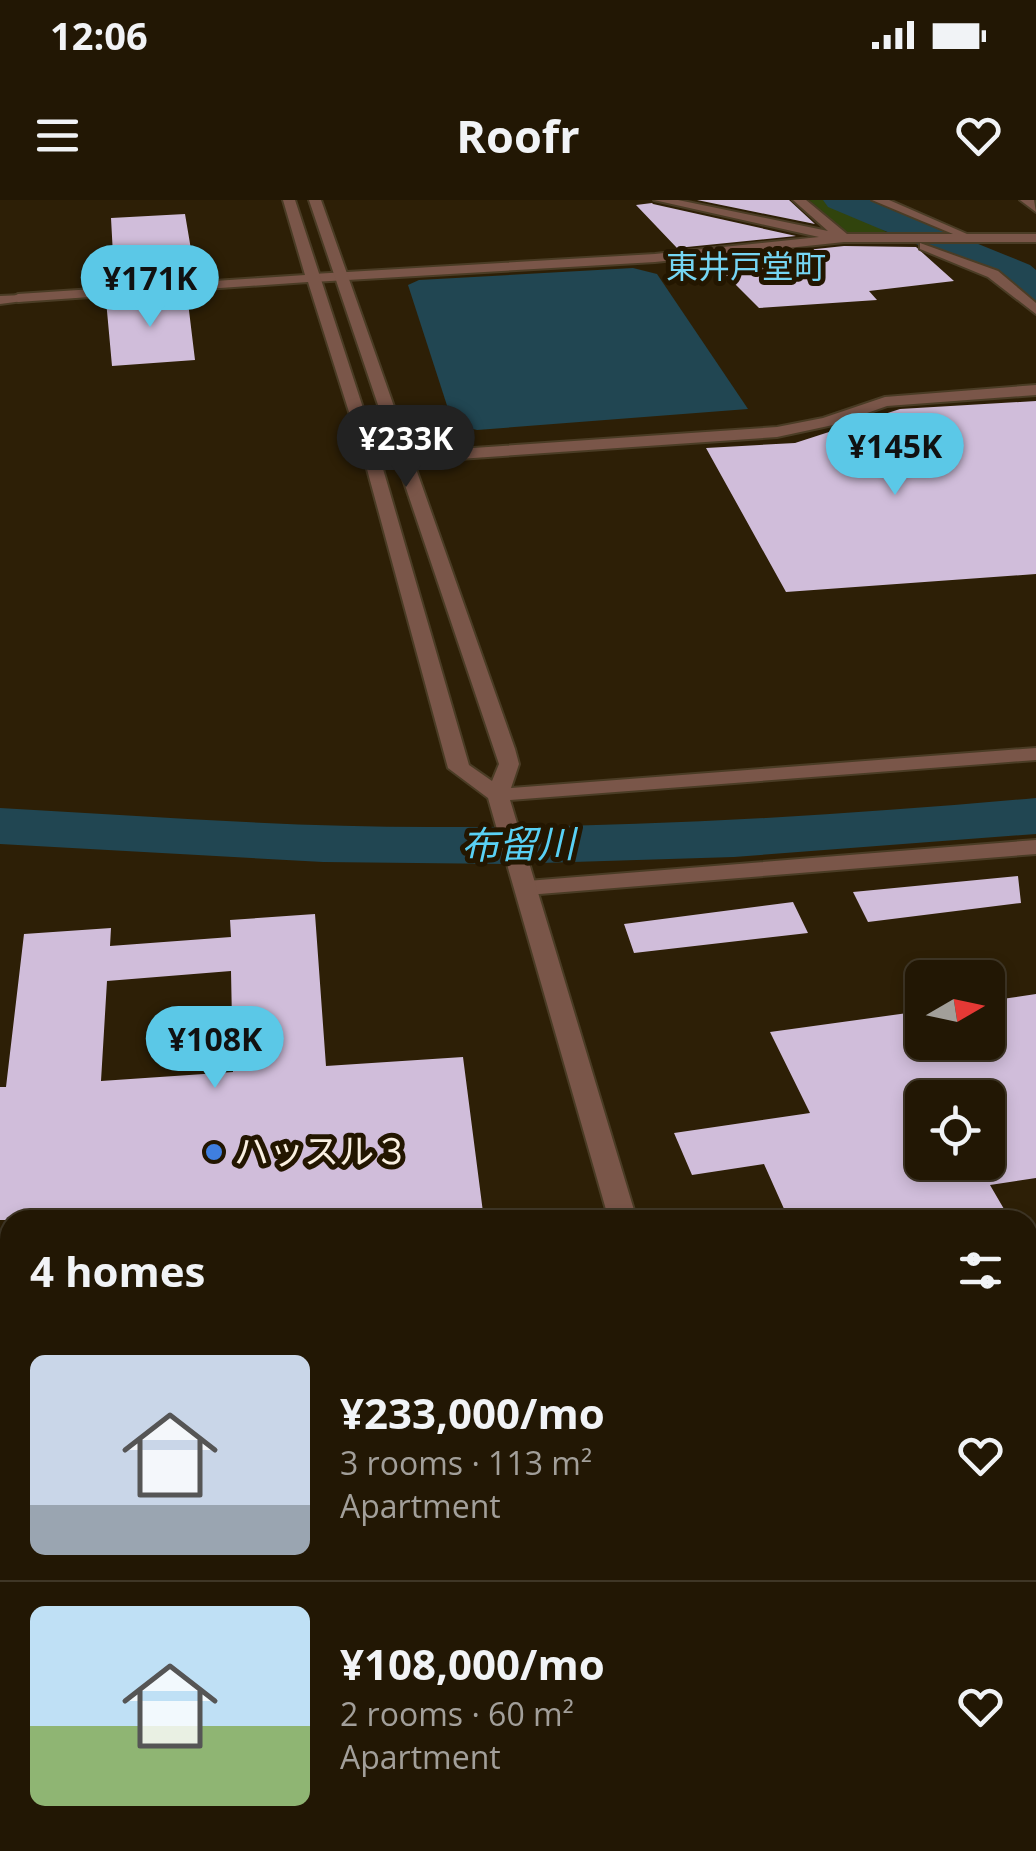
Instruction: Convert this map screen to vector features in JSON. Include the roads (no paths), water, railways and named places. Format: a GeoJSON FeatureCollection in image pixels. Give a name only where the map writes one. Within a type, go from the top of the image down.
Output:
{"type":"FeatureCollection","features":[{"type":"Feature","properties":{"kind":"street"},"geometry":{"type":"LineString","coordinates":[[289,200],[371,460],[459,768],[500,802],[1036,754]]}},
{"type":"Feature","properties":{"kind":"street"},"geometry":{"type":"LineString","coordinates":[[315,200],[505,749],[509,764],[500,802],[620,1210]]}},
{"type":"Feature","properties":{"kind":"street"},"geometry":{"type":"LineString","coordinates":[[660,200],[844,238]]}},
{"type":"Feature","properties":{"kind":"street"},"geometry":{"type":"LineString","coordinates":[[799,200],[844,238]]}},
{"type":"Feature","properties":{"kind":"street"},"geometry":{"type":"LineString","coordinates":[[878,200],[1010,255]]}},
{"type":"Feature","properties":{"kind":"street"},"geometry":{"type":"LineString","coordinates":[[1026,200],[1036,208]]}},
{"type":"Feature","properties":{"kind":"street"},"geometry":{"type":"LineString","coordinates":[[0,300],[655,258],[844,238],[1036,238]]}},
{"type":"Feature","properties":{"kind":"street"},"geometry":{"type":"LineString","coordinates":[[917,241],[993,274],[1036,310]]}},
{"type":"Feature","properties":{"kind":"street"},"geometry":{"type":"LineString","coordinates":[[371,460],[777,432],[827,422],[885,402],[1036,390]]}},
{"type":"Feature","properties":{"kind":"street"},"geometry":{"type":"LineString","coordinates":[[525,880],[1036,847]]}},
{"type":"Feature","properties":{"kind":"water"},"geometry":{"type":"Polygon","coordinates":[[[633,268],[657,274],[748,409],[477,430],[453,424],[408,285],[419,280],[633,268]]]}},
{"type":"Feature","properties":{"kind":"waterway"},"geometry":{"type":"LineString","coordinates":[[840,200],[1017,273],[1036,290]]}},
{"type":"Feature","properties":{"kind":"waterway","name":"布留川"},"geometry":{"type":"LineString","coordinates":[[0,826],[323,844],[507,846],[734,838],[1036,816]]}},
{"type":"Feature","properties":{"kind":"place","name":"ハッスル３"},"geometry":{"type":"Point","coordinates":[214,1152]}},
{"type":"Feature","properties":{"kind":"district","name":"東井戸堂町"},"geometry":{"type":"Point","coordinates":[746,267]}}]}
